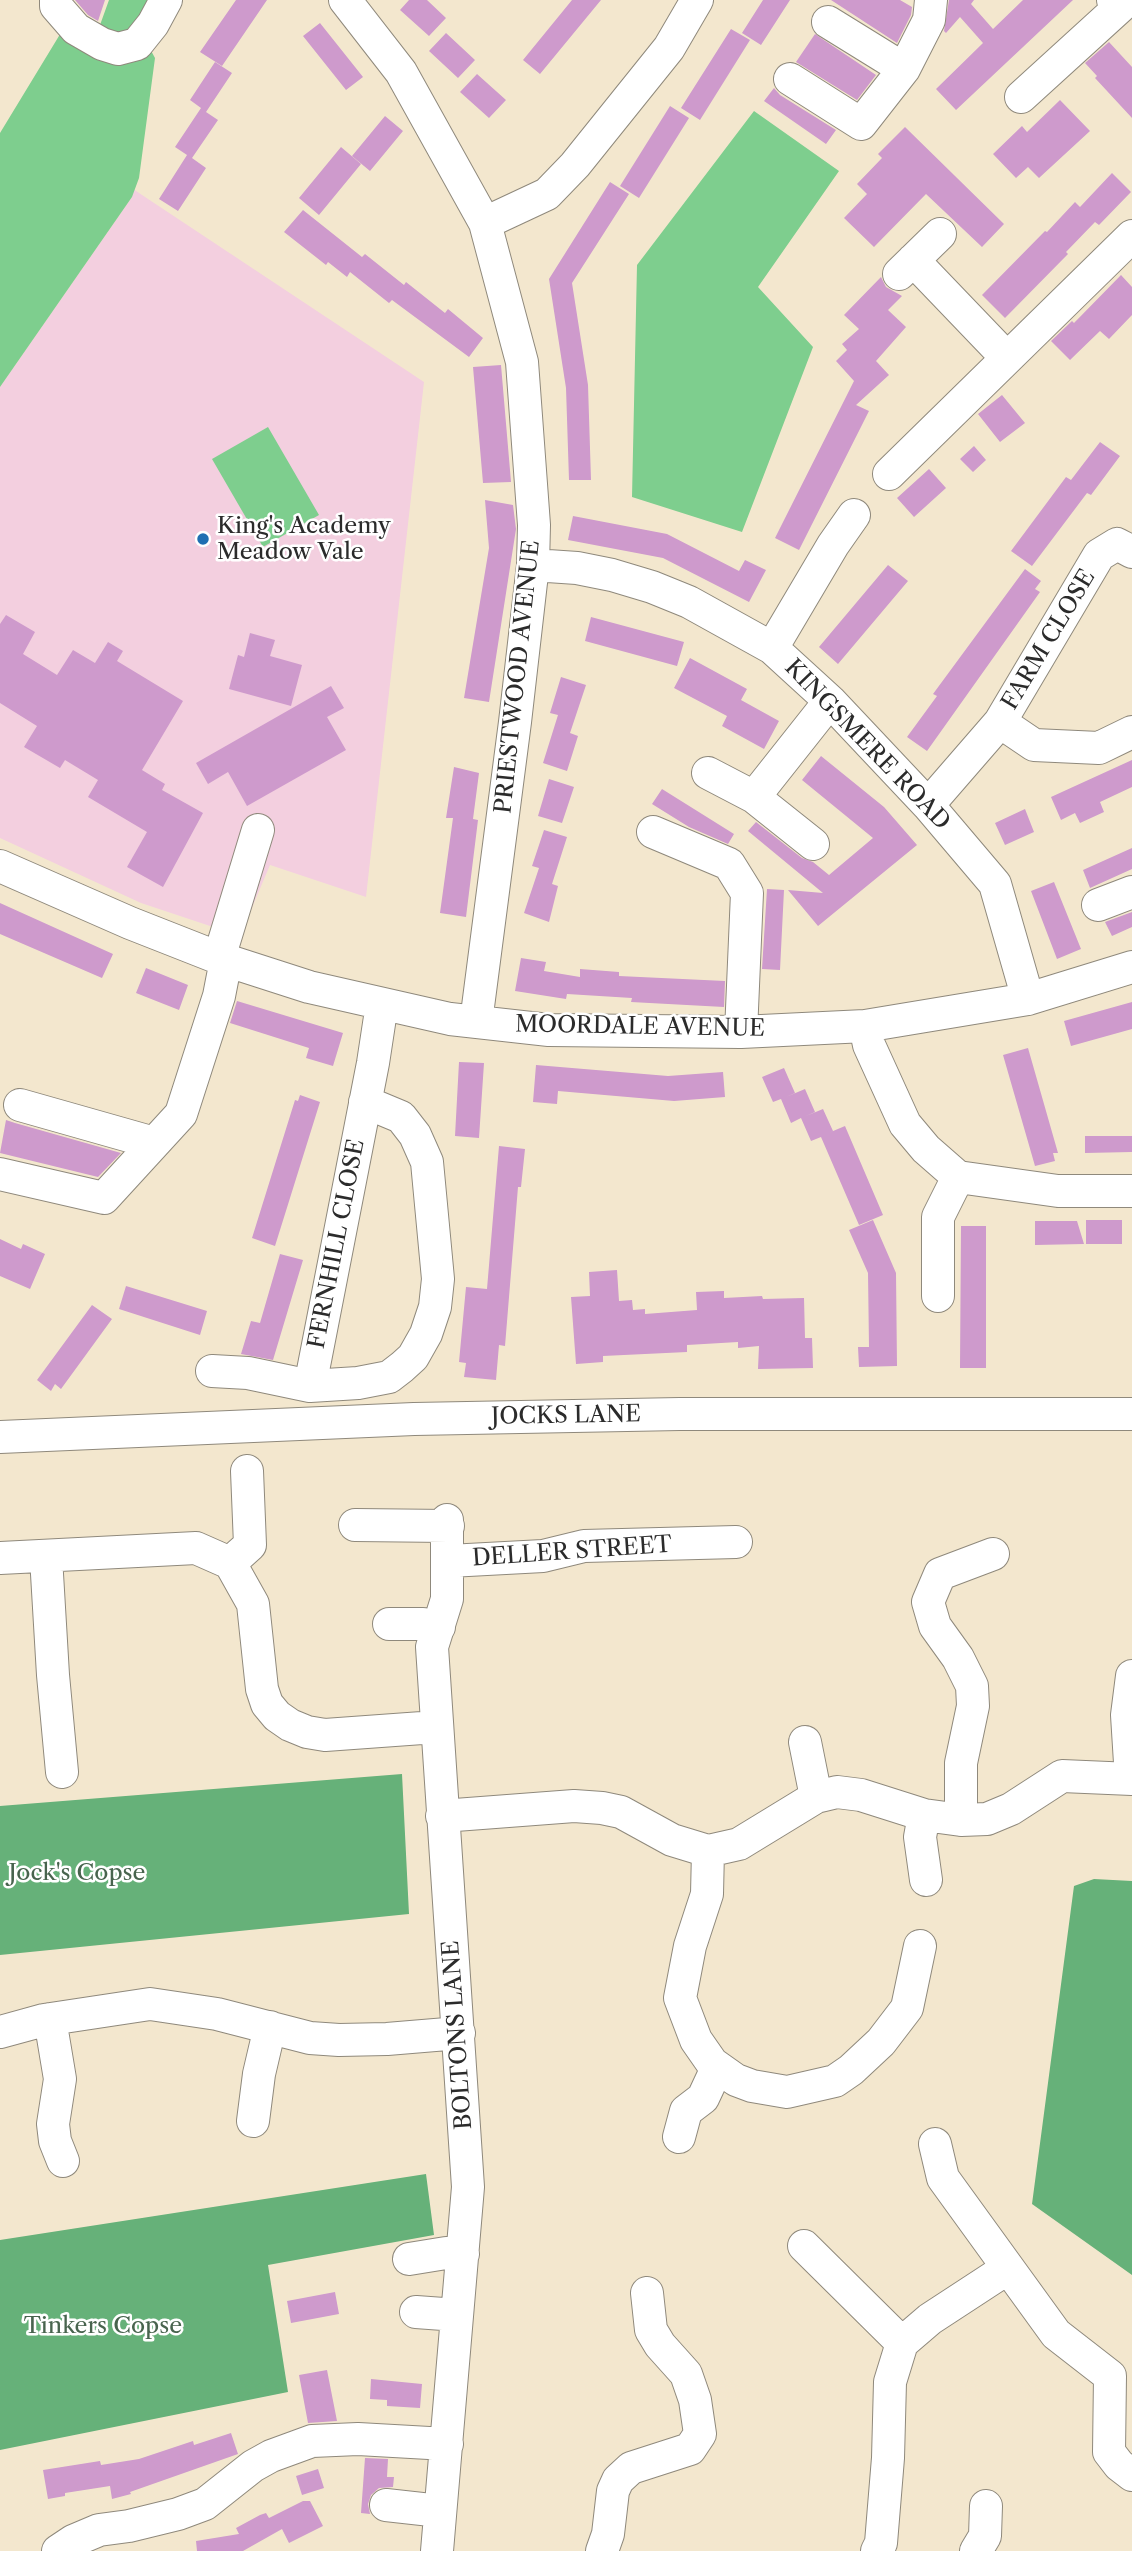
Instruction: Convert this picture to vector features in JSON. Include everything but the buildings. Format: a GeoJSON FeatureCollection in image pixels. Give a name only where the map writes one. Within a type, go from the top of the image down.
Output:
{"type":"FeatureCollection","features":[{"type":"Feature","properties":{"kind":"street"},"geometry":{"type":"LineString","coordinates":[[56,0],[56,6],[76,29],[118,49],[137,44],[153,24],[166,0]]}},
{"type":"Feature","properties":{"kind":"street","name":"PRIESTWOOD AVENUE"},"geometry":{"type":"LineString","coordinates":[[345,0],[401,72],[485,223],[522,362],[534,524],[533,565],[476,1022]]}},
{"type":"Feature","properties":{"kind":"street"},"geometry":{"type":"LineString","coordinates":[[485,223],[547,194],[575,165],[669,48],[697,0]]}},
{"type":"Feature","properties":{"kind":"street"},"geometry":{"type":"LineString","coordinates":[[790,79],[861,124],[904,69],[929,20],[931,0]]}},
{"type":"Feature","properties":{"kind":"street"},"geometry":{"type":"LineString","coordinates":[[1021,97],[1122,5]]}},
{"type":"Feature","properties":{"kind":"street"},"geometry":{"type":"LineString","coordinates":[[828,22],[904,69]]}},
{"type":"Feature","properties":{"kind":"street"},"geometry":{"type":"LineString","coordinates":[[940,233],[905,267],[1006,357]]}},
{"type":"Feature","properties":{"kind":"street"},"geometry":{"type":"LineString","coordinates":[[889,474],[1006,357],[1128,250]]}},
{"type":"Feature","properties":{"kind":"street"},"geometry":{"type":"LineString","coordinates":[[772,648],[843,552],[854,515]]}},
{"type":"Feature","properties":{"kind":"street","name":"FARM CLOSE"},"geometry":{"type":"LineString","coordinates":[[928,804],[1000,722],[1099,555],[1117,544],[1132,552]]}},
{"type":"Feature","properties":{"kind":"street","name":"KINGSMERE ROAD"},"geometry":{"type":"LineString","coordinates":[[533,565],[577,568],[652,587],[700,607],[772,648],[830,701],[928,804],[995,884],[1028,999]]}},
{"type":"Feature","properties":{"kind":"street"},"geometry":{"type":"LineString","coordinates":[[754,797],[830,701]]}},
{"type":"Feature","properties":{"kind":"street","name":"FARM CLOSE"},"geometry":{"type":"LineString","coordinates":[[1000,722],[1034,745],[1099,748],[1132,732]]}},
{"type":"Feature","properties":{"kind":"street"},"geometry":{"type":"LineString","coordinates":[[708,773],[754,797],[813,844]]}},
{"type":"Feature","properties":{"kind":"street"},"geometry":{"type":"LineString","coordinates":[[0,1174],[104,1198],[181,1114],[219,996],[222,959],[258,830]]}},
{"type":"Feature","properties":{"kind":"street"},"geometry":{"type":"LineString","coordinates":[[653,832],[729,864],[747,892],[741,1032]]}},
{"type":"Feature","properties":{"kind":"street","name":"MOORDALE AVENUE"},"geometry":{"type":"LineString","coordinates":[[0,866],[130,923],[222,959],[309,987],[476,1022],[549,1030],[741,1032],[864,1026],[1028,999],[1132,967]]}},
{"type":"Feature","properties":{"kind":"street"},"geometry":{"type":"LineString","coordinates":[[1098,905],[1132,893]]}},
{"type":"Feature","properties":{"kind":"street","name":"FERNHILL CLOSE"},"geometry":{"type":"LineString","coordinates":[[310,1386],[382,1004]]}},
{"type":"Feature","properties":{"kind":"street"},"geometry":{"type":"LineString","coordinates":[[864,1026],[869,1045],[905,1124],[926,1149],[958,1177],[1058,1191],[1132,1191]]}},
{"type":"Feature","properties":{"kind":"street"},"geometry":{"type":"LineString","coordinates":[[208,1370],[248,1373],[310,1386],[358,1383],[389,1377],[413,1357],[432,1321],[438,1279],[427,1162],[415,1135],[401,1117],[365,1102]]}},
{"type":"Feature","properties":{"kind":"street"},"geometry":{"type":"LineString","coordinates":[[20,1105],[155,1143]]}},
{"type":"Feature","properties":{"kind":"street"},"geometry":{"type":"LineString","coordinates":[[938,1296],[938,1217],[958,1177]]}},
{"type":"Feature","properties":{"kind":"street","name":"JOCKS LANE"},"geometry":{"type":"LineString","coordinates":[[0,1437],[414,1419],[680,1414],[1132,1414]]}},
{"type":"Feature","properties":{"kind":"street"},"geometry":{"type":"LineString","coordinates":[[230,1563],[250,1545],[247,1471]]}},
{"type":"Feature","properties":{"kind":"street","name":"BOLTONS LANE"},"geometry":{"type":"LineString","coordinates":[[355,1525],[448,1523],[447,1599],[432,1647],[468,2187],[436,2551]]}},
{"type":"Feature","properties":{"kind":"street","name":"DELLER STREET"},"geometry":{"type":"LineString","coordinates":[[449,1561],[543,1556],[584,1546],[736,1542]]}},
{"type":"Feature","properties":{"kind":"street"},"geometry":{"type":"LineString","coordinates":[[0,1558],[196,1548],[230,1563],[253,1604],[262,1689],[267,1704],[276,1716],[307,1732],[326,1735],[436,1727]]}},
{"type":"Feature","properties":{"kind":"street"},"geometry":{"type":"LineString","coordinates":[[961,1820],[961,1763],[973,1706],[972,1686],[958,1658],[935,1626],[928,1602],[940,1574],[993,1554]]}},
{"type":"Feature","properties":{"kind":"street"},"geometry":{"type":"LineString","coordinates":[[46,1557],[62,1772]]}},
{"type":"Feature","properties":{"kind":"street"},"geometry":{"type":"LineString","coordinates":[[389,1624],[439,1627]]}},
{"type":"Feature","properties":{"kind":"street"},"geometry":{"type":"LineString","coordinates":[[442,1816],[574,1806],[602,1808],[629,1816],[671,1840],[708,1851],[739,1844],[816,1797],[837,1792],[861,1795],[923,1815],[961,1820],[987,1819],[1011,1809],[1062,1776],[1132,1779],[1126,1715],[1132,1676]]}},
{"type":"Feature","properties":{"kind":"street"},"geometry":{"type":"LineString","coordinates":[[805,1742],[816,1797]]}},
{"type":"Feature","properties":{"kind":"street"},"geometry":{"type":"LineString","coordinates":[[923,1815],[920,1837],[926,1880]]}},
{"type":"Feature","properties":{"kind":"street"},"geometry":{"type":"LineString","coordinates":[[708,1851],[708,1894],[690,1946],[680,1998],[696,2040],[717,2068],[736,2080],[767,2090],[787,2092],[835,2081],[869,2055],[906,2008],[920,1946]]}},
{"type":"Feature","properties":{"kind":"street"},"geometry":{"type":"LineString","coordinates":[[0,2032],[50,2020],[150,2004],[217,2014],[310,2038],[339,2040],[459,2034]]}},
{"type":"Feature","properties":{"kind":"street"},"geometry":{"type":"LineString","coordinates":[[50,2020],[60,2079],[53,2124],[62,2161]]}},
{"type":"Feature","properties":{"kind":"street"},"geometry":{"type":"LineString","coordinates":[[253,2121],[270,2027]]}},
{"type":"Feature","properties":{"kind":"street"},"geometry":{"type":"LineString","coordinates":[[679,2137],[686,2112],[703,2098],[717,2068]]}},
{"type":"Feature","properties":{"kind":"street"},"geometry":{"type":"LineString","coordinates":[[935,2144],[943,2178],[1060,2339],[1110,2376],[1109,2452],[1119,2465],[1132,2475]]}},
{"type":"Feature","properties":{"kind":"street"},"geometry":{"type":"LineString","coordinates":[[804,2246],[902,2343]]}},
{"type":"Feature","properties":{"kind":"street"},"geometry":{"type":"LineString","coordinates":[[409,2259],[446,2253],[463,2254]]}},
{"type":"Feature","properties":{"kind":"street"},"geometry":{"type":"LineString","coordinates":[[886,2548],[890,2382],[902,2343],[930,2319],[1008,2268]]}},
{"type":"Feature","properties":{"kind":"street"},"geometry":{"type":"LineString","coordinates":[[603,2551],[608,2534],[613,2491],[618,2480],[631,2468],[690,2449],[700,2434],[695,2400],[686,2374],[660,2345],[651,2330],[647,2292]]}},
{"type":"Feature","properties":{"kind":"street"},"geometry":{"type":"LineString","coordinates":[[415,2312],[457,2315]]}},
{"type":"Feature","properties":{"kind":"street"},"geometry":{"type":"LineString","coordinates":[[58,2551],[99,2530],[178,2514],[205,2504],[253,2466],[271,2456],[312,2441],[358,2439],[447,2444]]}},
{"type":"Feature","properties":{"kind":"street"},"geometry":{"type":"LineString","coordinates":[[386,2505],[440,2511]]}},
{"type":"Feature","properties":{"kind":"street"},"geometry":{"type":"LineString","coordinates":[[976,2551],[985,2536],[986,2506]]}},
{"type":"Feature","properties":{"kind":"shaded area","name":"King's Academy Meadow Vale"},"geometry":{"type":"Polygon","coordinates":[[[133,189],[424,382],[366,897],[270,865],[240,936],[141,903],[0,838],[0,387],[132,197],[133,189]]]}},
{"type":"Feature","properties":{"kind":"green space"},"geometry":{"type":"Polygon","coordinates":[[[109,0],[148,0],[137,25],[155,58],[139,178],[132,197],[0,387],[0,133],[62,31],[100,25],[109,0]]]}},
{"type":"Feature","properties":{"kind":"green space"},"geometry":{"type":"Polygon","coordinates":[[[754,111],[839,171],[758,287],[813,347],[742,532],[632,497],[637,265],[754,111]]]}},
{"type":"Feature","properties":{"kind":"green space"},"geometry":{"type":"Polygon","coordinates":[[[268,427],[319,515],[263,547],[212,459],[268,427]]]}},
{"type":"Feature","properties":{"kind":"green space","name":"Jock's Copse"},"geometry":{"type":"Polygon","coordinates":[[[402,1774],[409,1914],[0,1955],[0,1806],[402,1774]]]}},
{"type":"Feature","properties":{"kind":"green space"},"geometry":{"type":"Polygon","coordinates":[[[1094,1879],[1132,1881],[1132,2275],[1032,2204],[1074,1886],[1094,1879]]]}},
{"type":"Feature","properties":{"kind":"green space","name":"Tinkers Copse"},"geometry":{"type":"Polygon","coordinates":[[[426,2174],[434,2235],[268,2265],[288,2392],[0,2450],[0,2240],[426,2174]]]}},
{"type":"Feature","properties":{"kind":"place","name":"King's Academy Meadow Vale"},"geometry":{"type":"Point","coordinates":[203,539]}}]}
